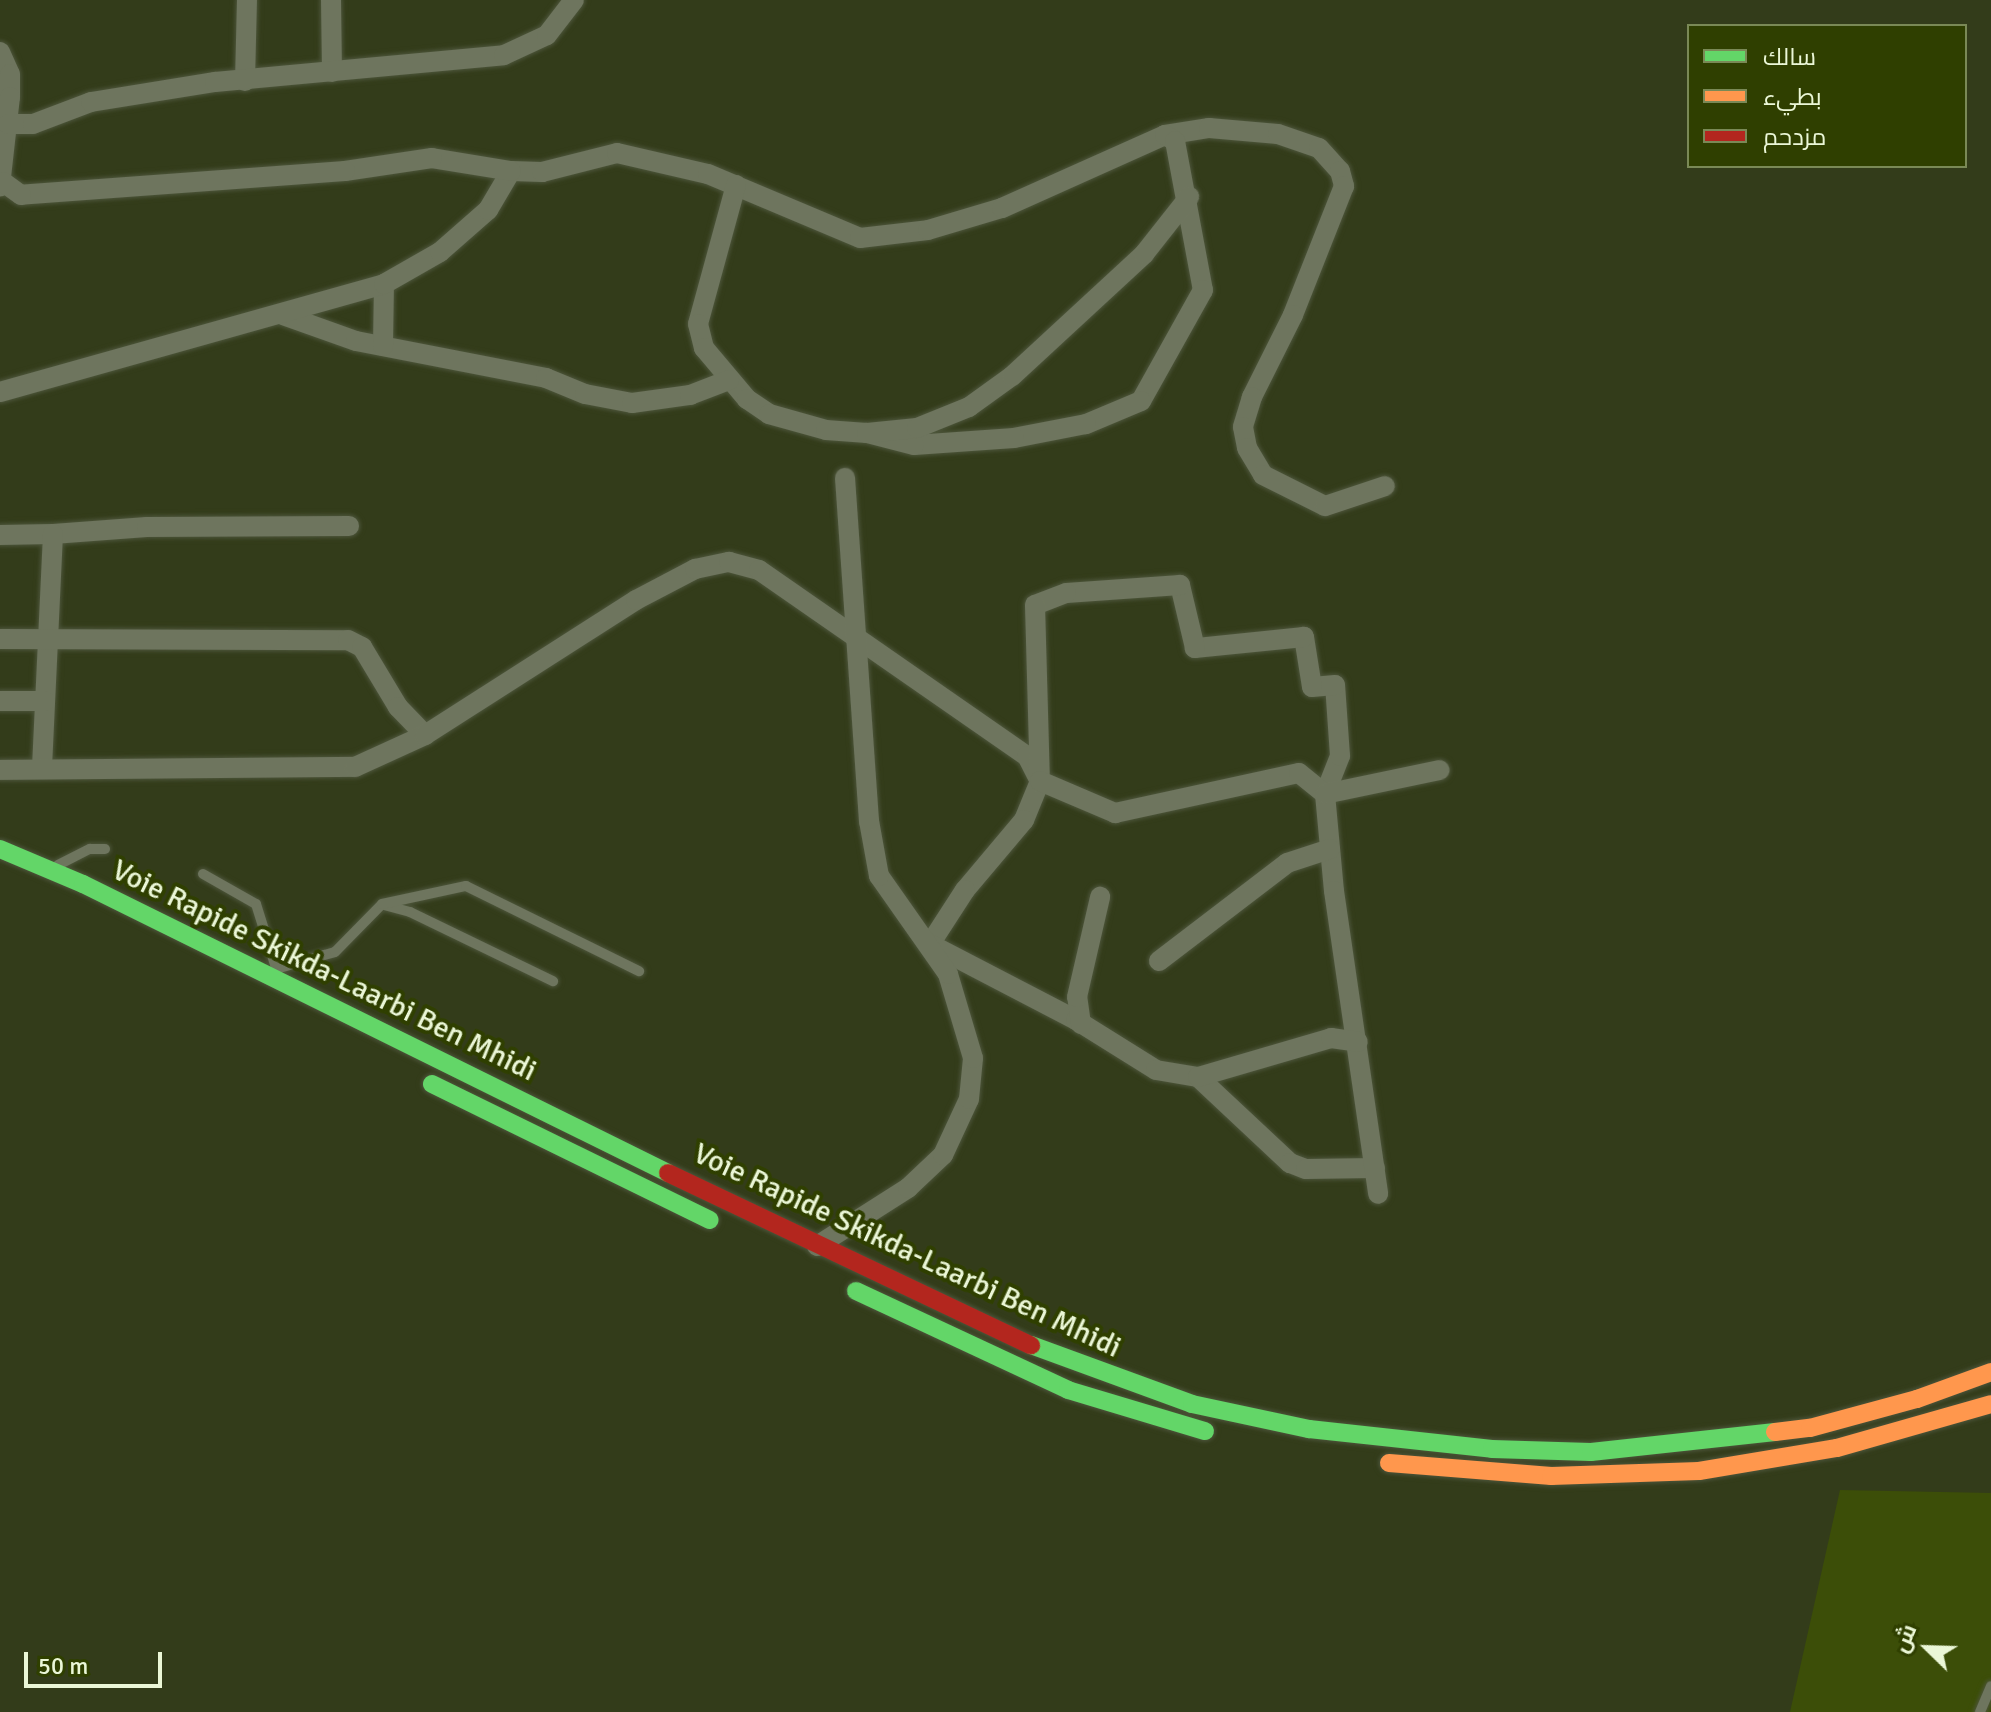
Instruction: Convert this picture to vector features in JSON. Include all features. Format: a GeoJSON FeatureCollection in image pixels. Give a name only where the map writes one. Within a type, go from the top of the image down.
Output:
{"type":"FeatureCollection","features":[{"type":"Feature","properties":{"kind":"highway","name":"Voie Rapide Skikda-Laarbi Ben Mhidi"},"geometry":{"type":"LineString","coordinates":[[0,849],[49,868],[276,976],[817,1246],[1074,1365],[1192,1404],[1309,1429],[1439,1444],[1591,1452],[1753,1437],[1868,1413],[1991,1372]]}},
{"type":"Feature","properties":{"kind":"highway","name":"Voie Rapide Skikda-Laarbi Ben Mhidi"},"geometry":{"type":"LineString","coordinates":[[418,1077],[732,1231]]}},
{"type":"Feature","properties":{"kind":"highway","name":"Voie Rapide Skikda-Laarbi Ben Mhidi"},"geometry":{"type":"LineString","coordinates":[[837,1282],[1106,1405],[1220,1434]]}},
{"type":"Feature","properties":{"kind":"highway"},"geometry":{"type":"LineString","coordinates":[[1363,1460],[1511,1474],[1687,1472],[1790,1458],[1991,1404]]}},
{"type":"Feature","properties":{"kind":"highway"},"geometry":{"type":"LineString","coordinates":[[1963,1414],[1991,1415]]}},
{"type":"Feature","properties":{"kind":"street"},"geometry":{"type":"LineString","coordinates":[[245,81],[247,0]]}},
{"type":"Feature","properties":{"kind":"street"},"geometry":{"type":"LineString","coordinates":[[331,0],[332,72]]}},
{"type":"Feature","properties":{"kind":"street"},"geometry":{"type":"LineString","coordinates":[[8,124],[33,124],[91,102],[245,81],[504,55],[547,35],[574,0]]}},
{"type":"Feature","properties":{"kind":"street"},"geometry":{"type":"LineString","coordinates":[[0,52],[10,74],[1,184],[21,195],[345,171],[432,158],[511,171],[542,172],[617,153],[736,185],[860,238],[928,230],[1002,208],[1165,135],[1209,128],[1278,134],[1319,148],[1340,171],[1344,186],[1293,315],[1252,397],[1243,427],[1247,448],[1263,475],[1325,506],[1385,486]]}},
{"type":"Feature","properties":{"kind":"street"},"geometry":{"type":"LineString","coordinates":[[736,185],[698,324],[704,348],[747,399],[794,423],[867,433],[914,445],[1014,438],[1086,424],[1141,401],[1203,290],[1189,197],[1175,141],[1165,135]]}},
{"type":"Feature","properties":{"kind":"street"},"geometry":{"type":"LineString","coordinates":[[0,392],[283,315],[384,284],[440,252],[488,210],[511,171]]}},
{"type":"Feature","properties":{"kind":"street"},"geometry":{"type":"LineString","coordinates":[[867,433],[917,428],[969,407],[1012,376],[1144,254],[1189,197]]}},
{"type":"Feature","properties":{"kind":"street"},"geometry":{"type":"LineString","coordinates":[[383,346],[384,284]]}},
{"type":"Feature","properties":{"kind":"street"},"geometry":{"type":"LineString","coordinates":[[283,315],[383,346],[546,378],[585,394],[632,403],[690,395],[729,380]]}},
{"type":"Feature","properties":{"kind":"street"},"geometry":{"type":"LineString","coordinates":[[817,1246],[908,1188],[943,1155],[969,1099],[973,1058],[948,974],[930,944],[879,876],[869,821],[845,478]]}},
{"type":"Feature","properties":{"kind":"street"},"geometry":{"type":"LineString","coordinates":[[0,535],[147,527],[349,526]]}},
{"type":"Feature","properties":{"kind":"street"},"geometry":{"type":"LineString","coordinates":[[42,766],[53,534]]}},
{"type":"Feature","properties":{"kind":"street"},"geometry":{"type":"LineString","coordinates":[[0,770],[42,766],[355,767],[425,735],[636,600],[695,569],[729,562],[759,570],[1027,756],[1040,781],[1115,813],[1299,773],[1325,794]]}},
{"type":"Feature","properties":{"kind":"street"},"geometry":{"type":"LineString","coordinates":[[930,944],[965,890],[1024,820],[1040,781],[1035,605],[1066,593],[1180,585],[1195,648],[1304,637],[1312,687],[1335,685],[1340,756],[1325,794],[1378,1194]]}},
{"type":"Feature","properties":{"kind":"street"},"geometry":{"type":"LineString","coordinates":[[0,639],[348,640],[362,647],[398,707],[425,735]]}},
{"type":"Feature","properties":{"kind":"street"},"geometry":{"type":"LineString","coordinates":[[0,701],[45,701]]}},
{"type":"Feature","properties":{"kind":"street"},"geometry":{"type":"LineString","coordinates":[[1325,794],[1440,770]]}},
{"type":"Feature","properties":{"kind":"street"},"geometry":{"type":"LineString","coordinates":[[1159,961],[1287,863],[1330,849]]}},
{"type":"Feature","properties":{"kind":"street"},"geometry":{"type":"LineString","coordinates":[[1081,1024],[1077,997],[1100,897]]}},
{"type":"Feature","properties":{"kind":"street"},"geometry":{"type":"LineString","coordinates":[[930,944],[1081,1024],[1156,1070],[1198,1077],[1331,1038],[1358,1042]]}},
{"type":"Feature","properties":{"kind":"street"},"geometry":{"type":"LineString","coordinates":[[1198,1077],[1290,1163],[1306,1169],[1375,1168]]}},
{"type":"Feature","properties":{"kind":"lane"},"geometry":{"type":"LineString","coordinates":[[49,868],[90,849],[105,849]]}},
{"type":"Feature","properties":{"kind":"lane"},"geometry":{"type":"LineString","coordinates":[[203,874],[256,904],[276,976],[335,952],[382,904],[466,886],[639,971]]}},
{"type":"Feature","properties":{"kind":"lane"},"geometry":{"type":"LineString","coordinates":[[382,904],[410,912],[553,981]]}},
{"type":"Feature","properties":{"kind":"lane"},"geometry":{"type":"LineString","coordinates":[[1980,1712],[1991,1686]]}},
{"type":"Feature","properties":{"kind":"shaded area"},"geometry":{"type":"Polygon","coordinates":[[[1840,1490],[1991,1493],[1991,1712],[1790,1712],[1840,1490]]]}},
{"type":"Feature","properties":{"kind":"traffic: fast"},"geometry":{"type":"LineString","coordinates":[[0,849],[83,884],[668,1173]]}},
{"type":"Feature","properties":{"kind":"traffic: fast"},"geometry":{"type":"LineString","coordinates":[[432,1084],[709,1220]]}},
{"type":"Feature","properties":{"kind":"traffic: fast"},"geometry":{"type":"LineString","coordinates":[[856,1291],[1068,1390],[1205,1431]]}},
{"type":"Feature","properties":{"kind":"traffic: fast"},"geometry":{"type":"LineString","coordinates":[[1031,1345],[1192,1404],[1309,1429],[1492,1449],[1591,1452],[1775,1432]]}},
{"type":"Feature","properties":{"kind":"traffic: slow"},"geometry":{"type":"LineString","coordinates":[[1775,1432],[1810,1428],[1917,1399],[1991,1372]]}},
{"type":"Feature","properties":{"kind":"traffic: slow"},"geometry":{"type":"LineString","coordinates":[[1389,1463],[1551,1476],[1699,1471],[1837,1448],[1991,1404]]}},
{"type":"Feature","properties":{"kind":"traffic: jam"},"geometry":{"type":"LineString","coordinates":[[668,1173],[1031,1345]]}}]}
